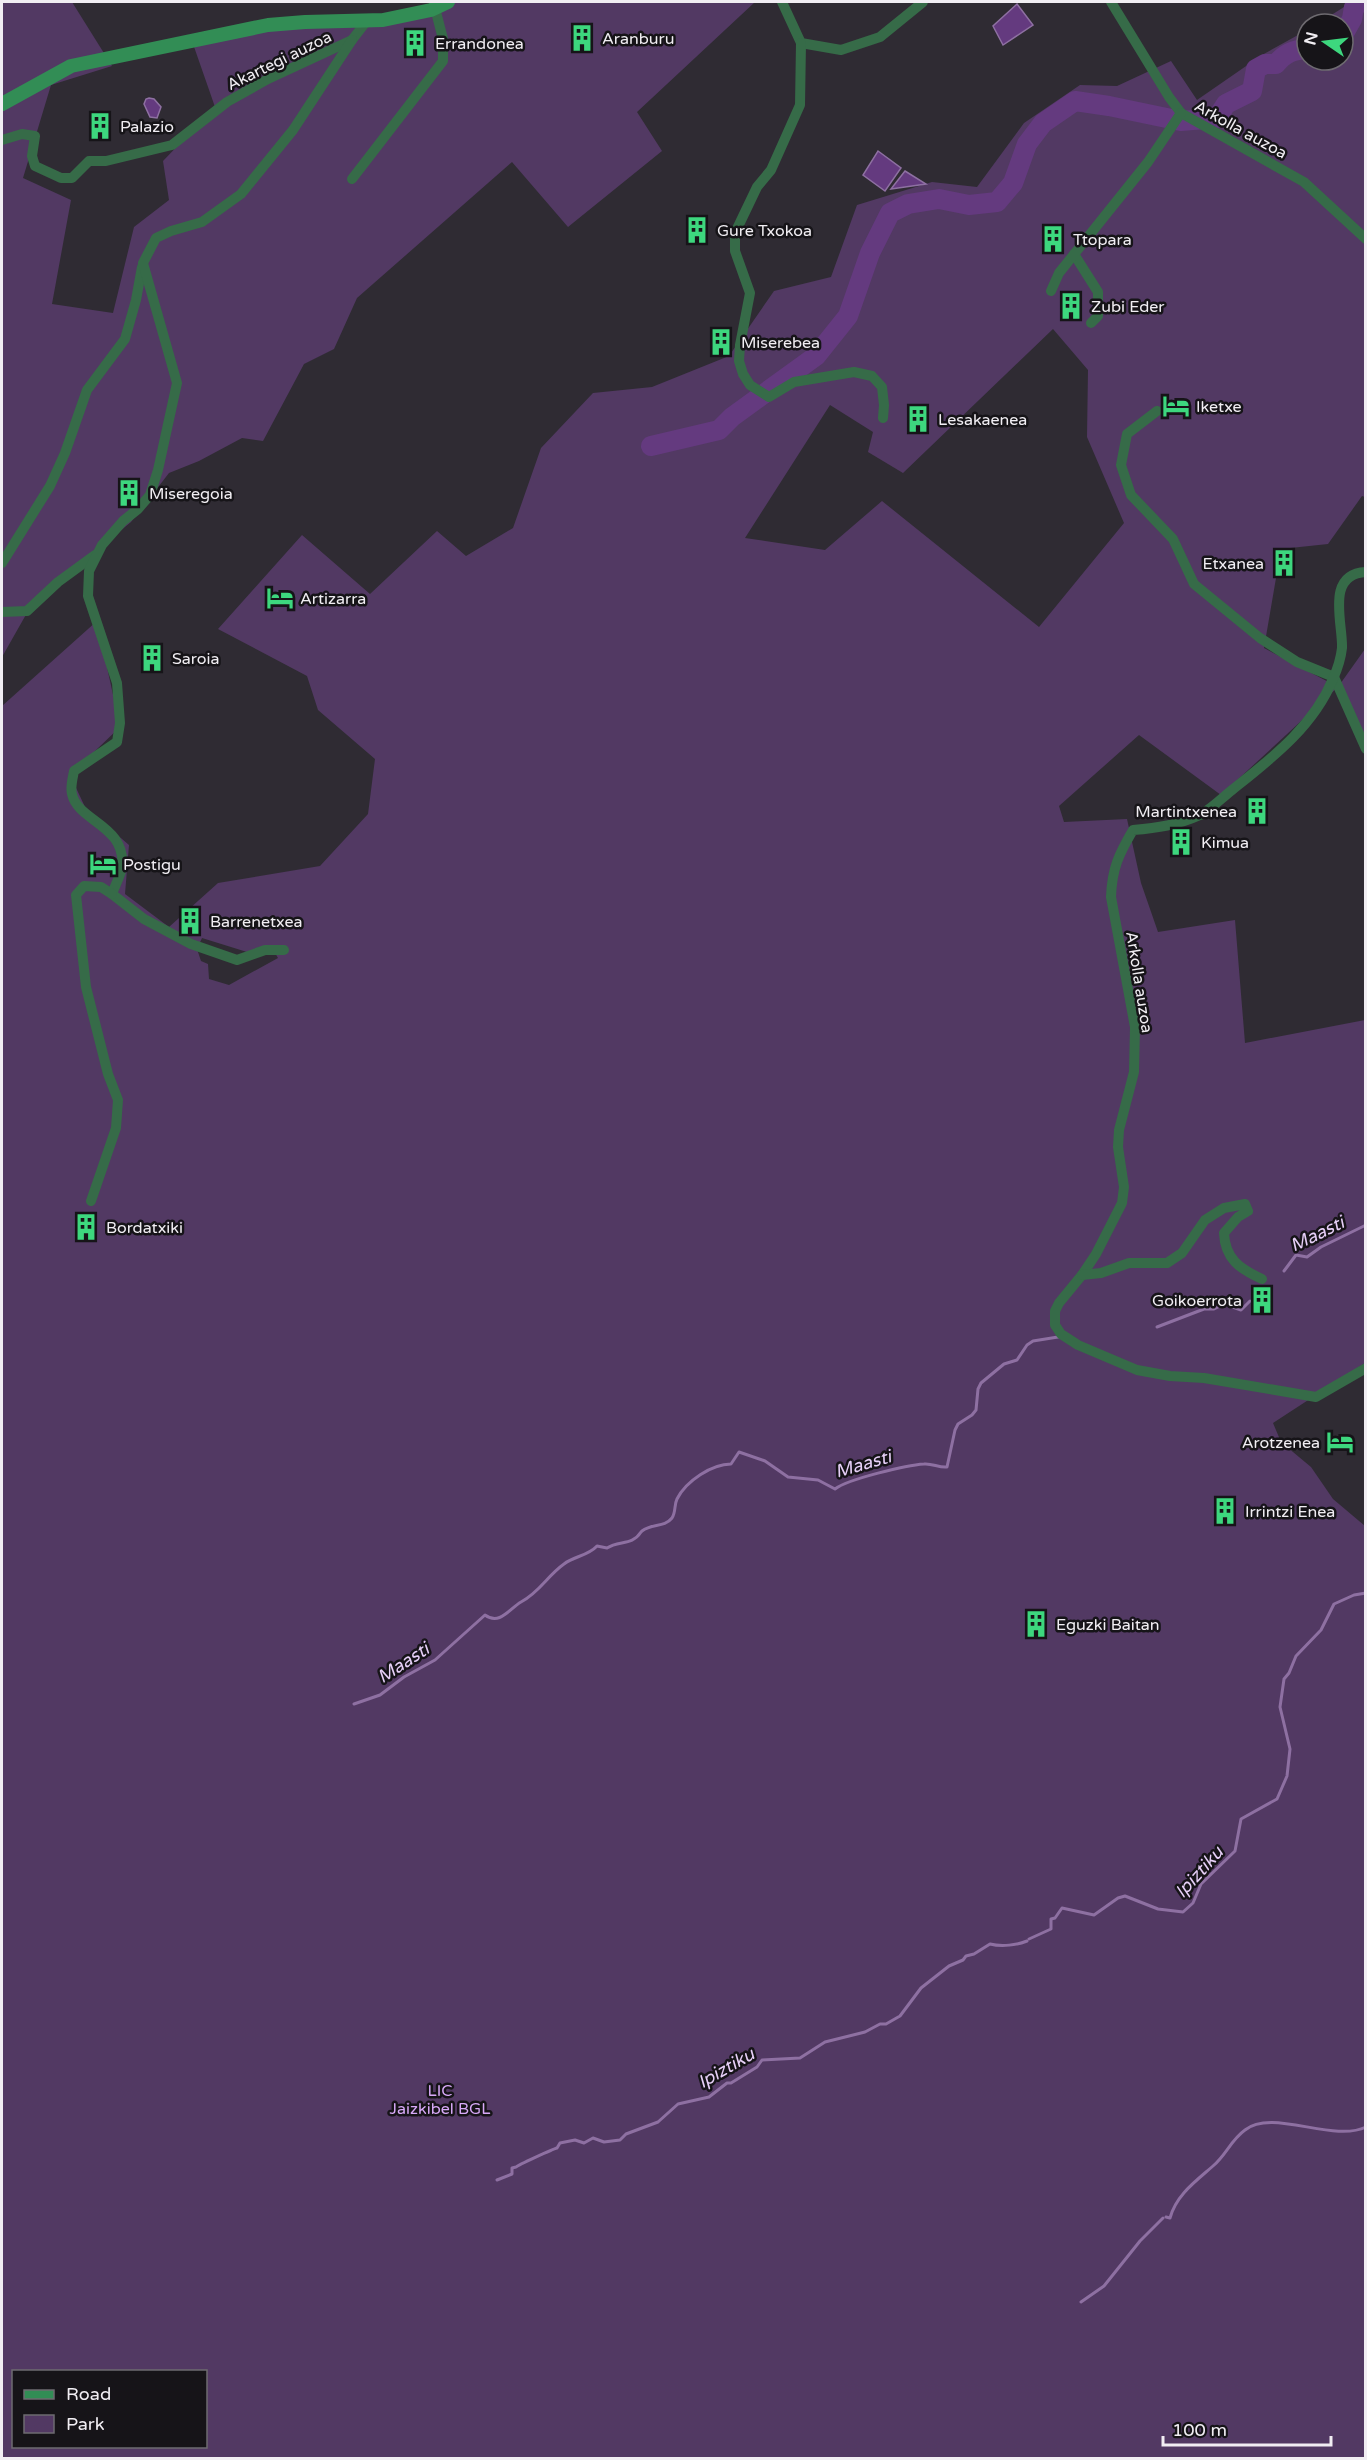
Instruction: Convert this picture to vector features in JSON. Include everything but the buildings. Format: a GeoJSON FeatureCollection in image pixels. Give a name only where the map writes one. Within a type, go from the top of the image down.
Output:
{"type":"FeatureCollection","features":[{"type":"Feature","properties":{"kind":"street"},"geometry":{"type":"LineString","coordinates":[[782,2],[801,43],[800,105],[771,170],[757,187],[735,233],[735,251],[750,293],[739,361],[750,385],[769,396],[794,382],[835,374],[854,372],[872,376],[882,387],[885,405],[883,418]]}},
{"type":"Feature","properties":{"kind":"street"},"geometry":{"type":"LineString","coordinates":[[801,43],[841,50],[880,37],[923,2]]}},
{"type":"Feature","properties":{"kind":"street"},"geometry":{"type":"LineString","coordinates":[[1111,2],[1169,97],[1177,119]]}},
{"type":"Feature","properties":{"kind":"street"},"geometry":{"type":"LineString","coordinates":[[2,104],[71,66],[268,25],[305,22],[366,22],[442,5],[443,61],[352,179]]}},
{"type":"Feature","properties":{"kind":"street","name":"Akartegi auzoa"},"geometry":{"type":"LineString","coordinates":[[2,140],[22,134],[35,136],[32,156],[35,166],[61,178],[72,178],[89,160],[106,161],[172,145],[227,102],[268,79],[352,40],[366,22]]}},
{"type":"Feature","properties":{"kind":"street"},"geometry":{"type":"LineString","coordinates":[[2,563],[50,486],[65,453],[87,390],[125,339],[143,263],[156,238],[202,222],[241,194],[294,130],[352,40]]}},
{"type":"Feature","properties":{"kind":"street","name":"Arkolla auzoa"},"geometry":{"type":"LineString","coordinates":[[1051,291],[1059,273],[1148,162],[1177,119],[1304,182],[1365,239]]}},
{"type":"Feature","properties":{"kind":"street"},"geometry":{"type":"LineString","coordinates":[[1074,254],[1098,292],[1098,316],[1091,323]]}},
{"type":"Feature","properties":{"kind":"street"},"geometry":{"type":"LineString","coordinates":[[112,894],[122,868],[119,847],[108,830],[81,810],[72,794],[74,771],[117,742],[120,723],[117,683],[88,596],[89,571],[97,554],[123,521],[150,495],[158,470],[177,383],[143,263]]}},
{"type":"Feature","properties":{"kind":"street"},"geometry":{"type":"LineString","coordinates":[[1157,411],[1127,434],[1121,465],[1131,495],[1173,539],[1194,584],[1219,607],[1297,662],[1334,677],[1365,749]]}},
{"type":"Feature","properties":{"kind":"street"},"geometry":{"type":"LineString","coordinates":[[2,612],[27,611],[58,582],[97,554]]}},
{"type":"Feature","properties":{"kind":"street","name":"Arkolla auzoa"},"geometry":{"type":"LineString","coordinates":[[1365,572],[1358,572],[1343,583],[1338,601],[1342,649],[1334,677],[1322,702],[1299,734],[1202,814],[1171,826],[1133,830],[1117,857],[1112,877],[1111,897],[1135,1027],[1134,1072],[1119,1130],[1118,1147],[1124,1187],[1122,1203],[1082,1275],[1055,1311],[1055,1325],[1061,1334],[1078,1345],[1137,1370],[1170,1376],[1204,1378],[1317,1397],[1365,1368]]}},
{"type":"Feature","properties":{"kind":"street"},"geometry":{"type":"LineString","coordinates":[[91,1201],[116,1128],[118,1100],[108,1074],[86,987],[76,895],[84,886],[101,888],[144,919],[191,944],[237,960],[265,950],[284,950]]}},
{"type":"Feature","properties":{"kind":"street"},"geometry":{"type":"LineString","coordinates":[[1082,1275],[1101,1273],[1129,1263],[1167,1263],[1182,1253],[1205,1220],[1224,1208],[1245,1204],[1248,1211],[1238,1217],[1224,1233],[1224,1246],[1240,1269],[1262,1279]]}},
{"type":"Feature","properties":{"kind":"green space"},"geometry":{"type":"Polygon","coordinates":[[[2,2],[72,2],[112,66],[51,85],[23,178],[71,200],[52,304],[113,313],[134,227],[169,200],[163,161],[215,107],[192,41],[449,6],[453,2],[755,2],[637,112],[662,151],[568,227],[512,162],[357,298],[334,349],[304,364],[263,441],[242,438],[199,461],[169,473],[131,522],[32,604],[2,657],[2,2]]]}},
{"type":"Feature","properties":{"kind":"green space","name":"LIC Jaizkibel BGL"},"geometry":{"type":"Polygon","coordinates":[[[1352,2],[1365,2],[1365,497],[1362,496],[1328,544],[1281,549],[1264,648],[1338,687],[1221,795],[1139,735],[1059,806],[1064,822],[1127,819],[1141,883],[1158,932],[1235,920],[1245,1043],[1365,1020],[1365,1363],[1273,1423],[1281,1442],[1311,1467],[1333,1499],[1365,1526],[1365,2458],[2,2458],[2,706],[97,621],[120,727],[70,775],[85,807],[129,845],[125,894],[169,927],[218,883],[320,866],[368,814],[375,759],[318,710],[307,676],[218,629],[302,535],[370,594],[437,531],[466,556],[513,528],[541,448],[593,393],[652,387],[729,356],[774,291],[831,277],[857,205],[932,182],[977,187],[1024,123],[1080,85],[1117,86],[1171,61],[1197,100],[1262,55],[1295,37],[1295,72],[1355,72],[1355,12],[1336,12],[1352,2]],[[1053,329],[903,473],[868,452],[873,432],[830,405],[745,538],[825,550],[882,501],[1039,627],[1124,523],[1087,437],[1088,370],[1053,329]],[[202,938],[197,949],[201,961],[208,964],[209,979],[229,985],[278,958],[271,946],[247,952],[202,938]]]}},
{"type":"Feature","properties":{"kind":"green space"},"geometry":{"type":"Polygon","coordinates":[[[1365,649],[1365,748],[1338,687],[1365,649]]]}},
{"type":"Feature","properties":{"kind":"shaded area"},"geometry":{"type":"Polygon","coordinates":[[[1017,4],[1033,25],[1003,45],[993,26],[1017,4]]]}},
{"type":"Feature","properties":{"kind":"shaded area"},"geometry":{"type":"Polygon","coordinates":[[[149,98],[154,99],[161,107],[157,118],[150,117],[144,104],[149,98]]]}},
{"type":"Feature","properties":{"kind":"shaded area"},"geometry":{"type":"Polygon","coordinates":[[[878,151],[901,168],[885,191],[863,175],[878,151]]]}},
{"type":"Feature","properties":{"kind":"shaded area"},"geometry":{"type":"Polygon","coordinates":[[[905,171],[926,184],[891,189],[905,171]]]}},
{"type":"Feature","properties":{"kind":"waterway"},"geometry":{"type":"LineString","coordinates":[[1353,12],[1354,7],[1361,2]]}},
{"type":"Feature","properties":{"kind":"waterway"},"geometry":{"type":"LineString","coordinates":[[651,446],[719,430],[732,417],[816,356],[848,316],[870,253],[890,213],[908,204],[939,199],[969,205],[997,202],[1013,183],[1027,144],[1043,123],[1075,101],[1181,121],[1217,118],[1226,104],[1252,91],[1256,69],[1265,64],[1276,64],[1283,57],[1295,51]]}},
{"type":"Feature","properties":{"kind":"waterway","name":"Maasti"},"geometry":{"type":"LineString","coordinates":[[1284,1271],[1296,1255],[1307,1257],[1321,1247],[1366,1225]]}},
{"type":"Feature","properties":{"kind":"waterway","name":"Maasti"},"geometry":{"type":"LineString","coordinates":[[1157,1327],[1224,1304],[1241,1310],[1250,1301]]}},
{"type":"Feature","properties":{"kind":"waterway","name":"Maasti"},"geometry":{"type":"LineString","coordinates":[[642,1531],[669,1521],[681,1492],[693,1480],[708,1470],[731,1464],[739,1452],[765,1461],[788,1477],[818,1480],[835,1489],[864,1477],[905,1467],[927,1464],[947,1467],[955,1430],[958,1424],[976,1410],[978,1389],[981,1383],[1004,1364],[1017,1360],[1027,1345],[1033,1341],[1058,1337]]}},
{"type":"Feature","properties":{"kind":"waterway","name":"Maasti"},"geometry":{"type":"LineString","coordinates":[[354,1704],[380,1695],[404,1677],[435,1660],[485,1615],[490,1618],[504,1615],[533,1594],[568,1561],[597,1546],[607,1548],[629,1541],[641,1532]]}},
{"type":"Feature","properties":{"kind":"waterway","name":"Ipiztiku"},"geometry":{"type":"LineString","coordinates":[[1029,1939],[1051,1929],[1051,1919],[1055,1918],[1062,1908],[1094,1915],[1118,1898],[1125,1896],[1158,1909],[1183,1912],[1193,1903],[1201,1884],[1235,1851],[1241,1819],[1277,1799],[1287,1776],[1290,1749],[1280,1707],[1284,1679],[1296,1656],[1321,1630],[1334,1604],[1354,1595],[1366,1593]]}},
{"type":"Feature","properties":{"kind":"waterway","name":"Ipiztiku"},"geometry":{"type":"LineString","coordinates":[[497,2180],[512,2174],[512,2168],[557,2148],[560,2143],[575,2140],[584,2143],[593,2138],[604,2142],[620,2140],[626,2134],[658,2122],[678,2104],[709,2097],[727,2083],[731,2083],[757,2067],[762,2060],[800,2058],[825,2042],[886,2024],[900,2016],[921,1988],[949,1966],[990,1944],[1009,1945],[1027,1941]]}},
{"type":"Feature","properties":{"kind":"waterway"},"geometry":{"type":"LineString","coordinates":[[1166,2217],[1170,2218],[1182,2195],[1218,2162],[1240,2134],[1257,2124],[1271,2122],[1337,2131],[1352,2131],[1366,2127]]}},
{"type":"Feature","properties":{"kind":"waterway"},"geometry":{"type":"LineString","coordinates":[[1081,2302],[1104,2286],[1140,2241],[1163,2218]]}},
{"type":"Feature","properties":{"kind":"place","name":"Aranburu"},"geometry":{"type":"Point","coordinates":[582,38]}},
{"type":"Feature","properties":{"kind":"place","name":"Errandonea"},"geometry":{"type":"Point","coordinates":[415,43]}},
{"type":"Feature","properties":{"kind":"place","name":"Palazio"},"geometry":{"type":"Point","coordinates":[100,126]}},
{"type":"Feature","properties":{"kind":"place","name":"Gure Txokoa"},"geometry":{"type":"Point","coordinates":[697,230]}},
{"type":"Feature","properties":{"kind":"place","name":"Ttopara"},"geometry":{"type":"Point","coordinates":[1053,239]}},
{"type":"Feature","properties":{"kind":"place","name":"Zubi Eder"},"geometry":{"type":"Point","coordinates":[1071,306]}},
{"type":"Feature","properties":{"kind":"place","name":"Miserebea"},"geometry":{"type":"Point","coordinates":[721,342]}},
{"type":"Feature","properties":{"kind":"place","name":"Iketxe"},"geometry":{"type":"Point","coordinates":[1176,406]}},
{"type":"Feature","properties":{"kind":"place","name":"Lesakaenea"},"geometry":{"type":"Point","coordinates":[918,419]}},
{"type":"Feature","properties":{"kind":"place","name":"Miseregoia"},"geometry":{"type":"Point","coordinates":[129,493]}},
{"type":"Feature","properties":{"kind":"place","name":"Etxanea"},"geometry":{"type":"Point","coordinates":[1284,563]}},
{"type":"Feature","properties":{"kind":"place","name":"Artizarra"},"geometry":{"type":"Point","coordinates":[280,598]}},
{"type":"Feature","properties":{"kind":"place","name":"Saroia"},"geometry":{"type":"Point","coordinates":[152,658]}},
{"type":"Feature","properties":{"kind":"place","name":"Martintxenea"},"geometry":{"type":"Point","coordinates":[1257,811]}},
{"type":"Feature","properties":{"kind":"place","name":"Kimua"},"geometry":{"type":"Point","coordinates":[1181,842]}},
{"type":"Feature","properties":{"kind":"place","name":"Postigu"},"geometry":{"type":"Point","coordinates":[103,864]}},
{"type":"Feature","properties":{"kind":"place","name":"Barrenetxea"},"geometry":{"type":"Point","coordinates":[190,921]}},
{"type":"Feature","properties":{"kind":"place","name":"Bordatxiki"},"geometry":{"type":"Point","coordinates":[86,1227]}},
{"type":"Feature","properties":{"kind":"place","name":"Goikoerrota"},"geometry":{"type":"Point","coordinates":[1262,1300]}},
{"type":"Feature","properties":{"kind":"place","name":"Arotzenea"},"geometry":{"type":"Point","coordinates":[1340,1442]}},
{"type":"Feature","properties":{"kind":"place","name":"Irrintzi Enea"},"geometry":{"type":"Point","coordinates":[1225,1511]}},
{"type":"Feature","properties":{"kind":"place","name":"Eguzki Baitan"},"geometry":{"type":"Point","coordinates":[1036,1624]}}]}
